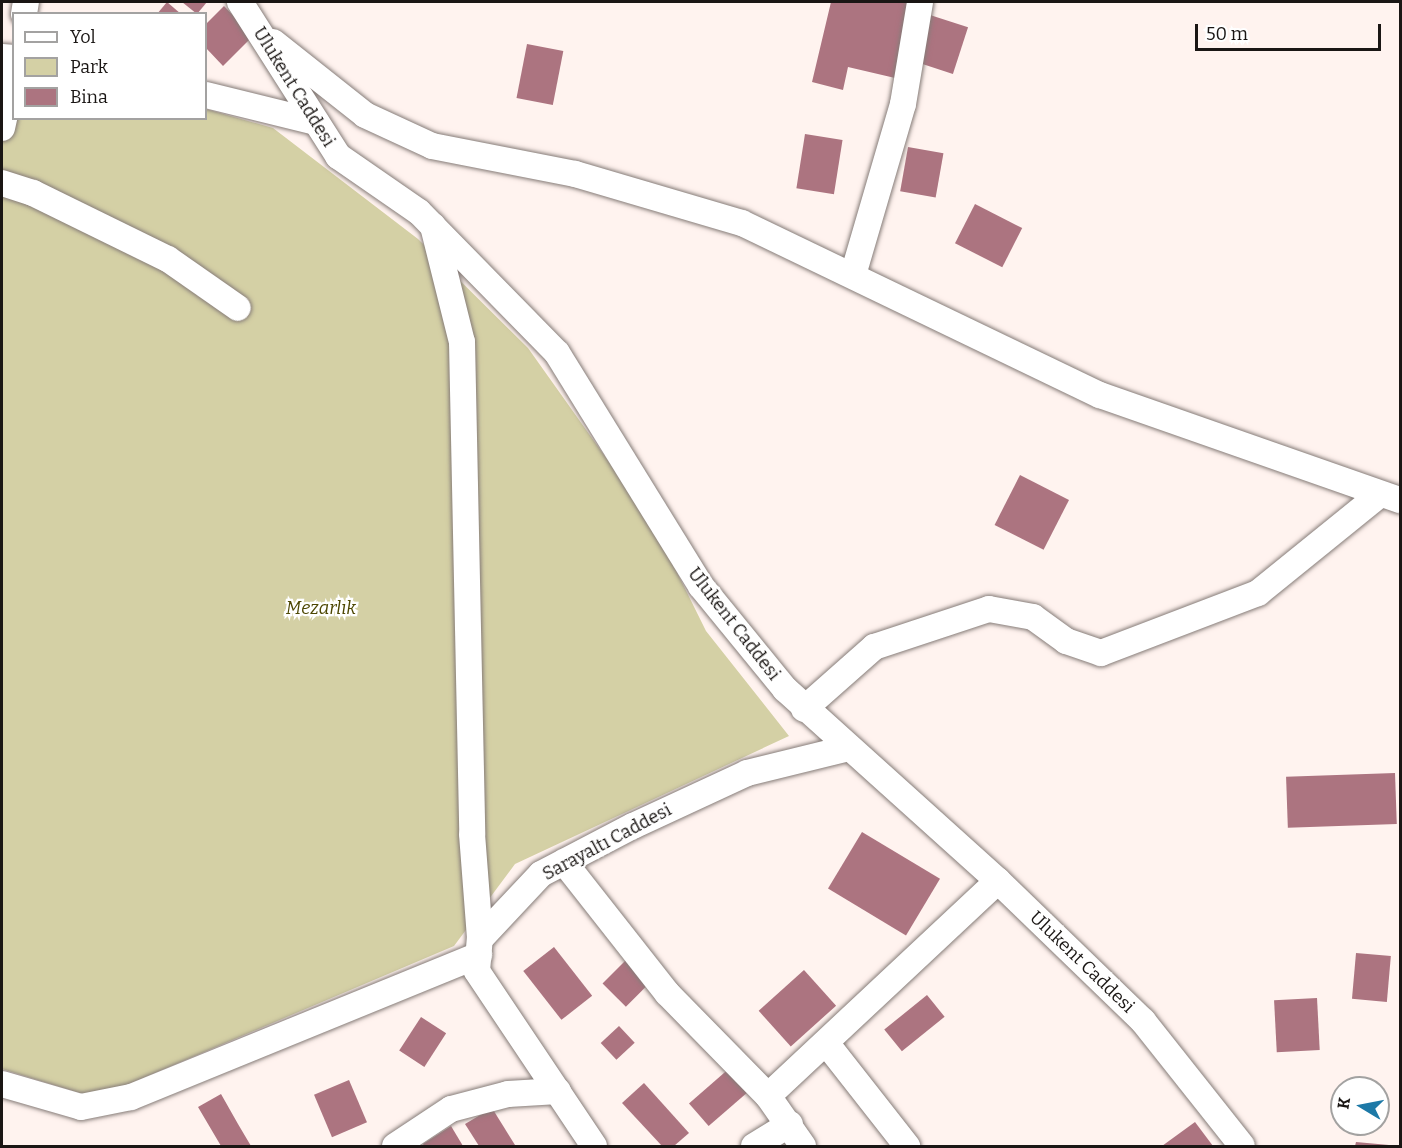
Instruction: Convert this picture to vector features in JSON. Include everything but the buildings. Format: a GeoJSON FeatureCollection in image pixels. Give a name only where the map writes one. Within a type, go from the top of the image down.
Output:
{"type":"FeatureCollection","features":[{"type":"Feature","properties":{"kind":"street","name":"Ulukent Caddesi"},"geometry":{"type":"LineString","coordinates":[[240,2],[338,156],[419,212],[557,353],[701,586],[804,709],[998,881],[1143,1021],[1242,1146]]}},
{"type":"Feature","properties":{"kind":"street"},"geometry":{"type":"LineString","coordinates":[[853,275],[903,104],[920,2]]}},
{"type":"Feature","properties":{"kind":"street"},"geometry":{"type":"LineString","coordinates":[[258,30],[365,115],[432,146],[575,174],[742,223],[1100,395],[1390,498]]}},
{"type":"Feature","properties":{"kind":"street"},"geometry":{"type":"LineString","coordinates":[[2,128],[12,82]]}},
{"type":"Feature","properties":{"kind":"street"},"geometry":{"type":"LineString","coordinates":[[207,95],[316,122]]}},
{"type":"Feature","properties":{"kind":"street"},"geometry":{"type":"LineString","coordinates":[[2,183],[33,193],[168,259],[238,308]]}},
{"type":"Feature","properties":{"kind":"street"},"geometry":{"type":"LineString","coordinates":[[433,226],[462,342],[472,834],[479,947],[477,971],[594,1146]]}},
{"type":"Feature","properties":{"kind":"street"},"geometry":{"type":"LineString","coordinates":[[804,709],[874,647],[989,609],[1033,617],[1066,641],[1101,653],[1258,593],[1390,498]]}},
{"type":"Feature","properties":{"kind":"street","name":"Sarayaltı Caddesi"},"geometry":{"type":"LineString","coordinates":[[479,947],[541,874],[747,773],[849,748]]}},
{"type":"Feature","properties":{"kind":"street"},"geometry":{"type":"LineString","coordinates":[[564,862],[667,993],[768,1096],[790,1124],[803,1146]]}},
{"type":"Feature","properties":{"kind":"street"},"geometry":{"type":"LineString","coordinates":[[768,1096],[827,1044],[998,881]]}},
{"type":"Feature","properties":{"kind":"street"},"geometry":{"type":"LineString","coordinates":[[2,1084],[81,1107],[131,1097],[479,947]]}},
{"type":"Feature","properties":{"kind":"street"},"geometry":{"type":"LineString","coordinates":[[827,1044],[907,1146]]}},
{"type":"Feature","properties":{"kind":"street"},"geometry":{"type":"LineString","coordinates":[[394,1146],[451,1109],[508,1094],[558,1091]]}},
{"type":"Feature","properties":{"kind":"street"},"geometry":{"type":"LineString","coordinates":[[754,1146],[790,1124]]}},
{"type":"Feature","properties":{"kind":"green space","name":"Mezarlık"},"geometry":{"type":"Polygon","coordinates":[[[2,74],[12,111],[12,120],[207,120],[207,109],[273,128],[418,239],[528,348],[653,524],[706,631],[789,736],[515,864],[454,946],[96,1098],[2,1069],[2,74]]]}}]}
